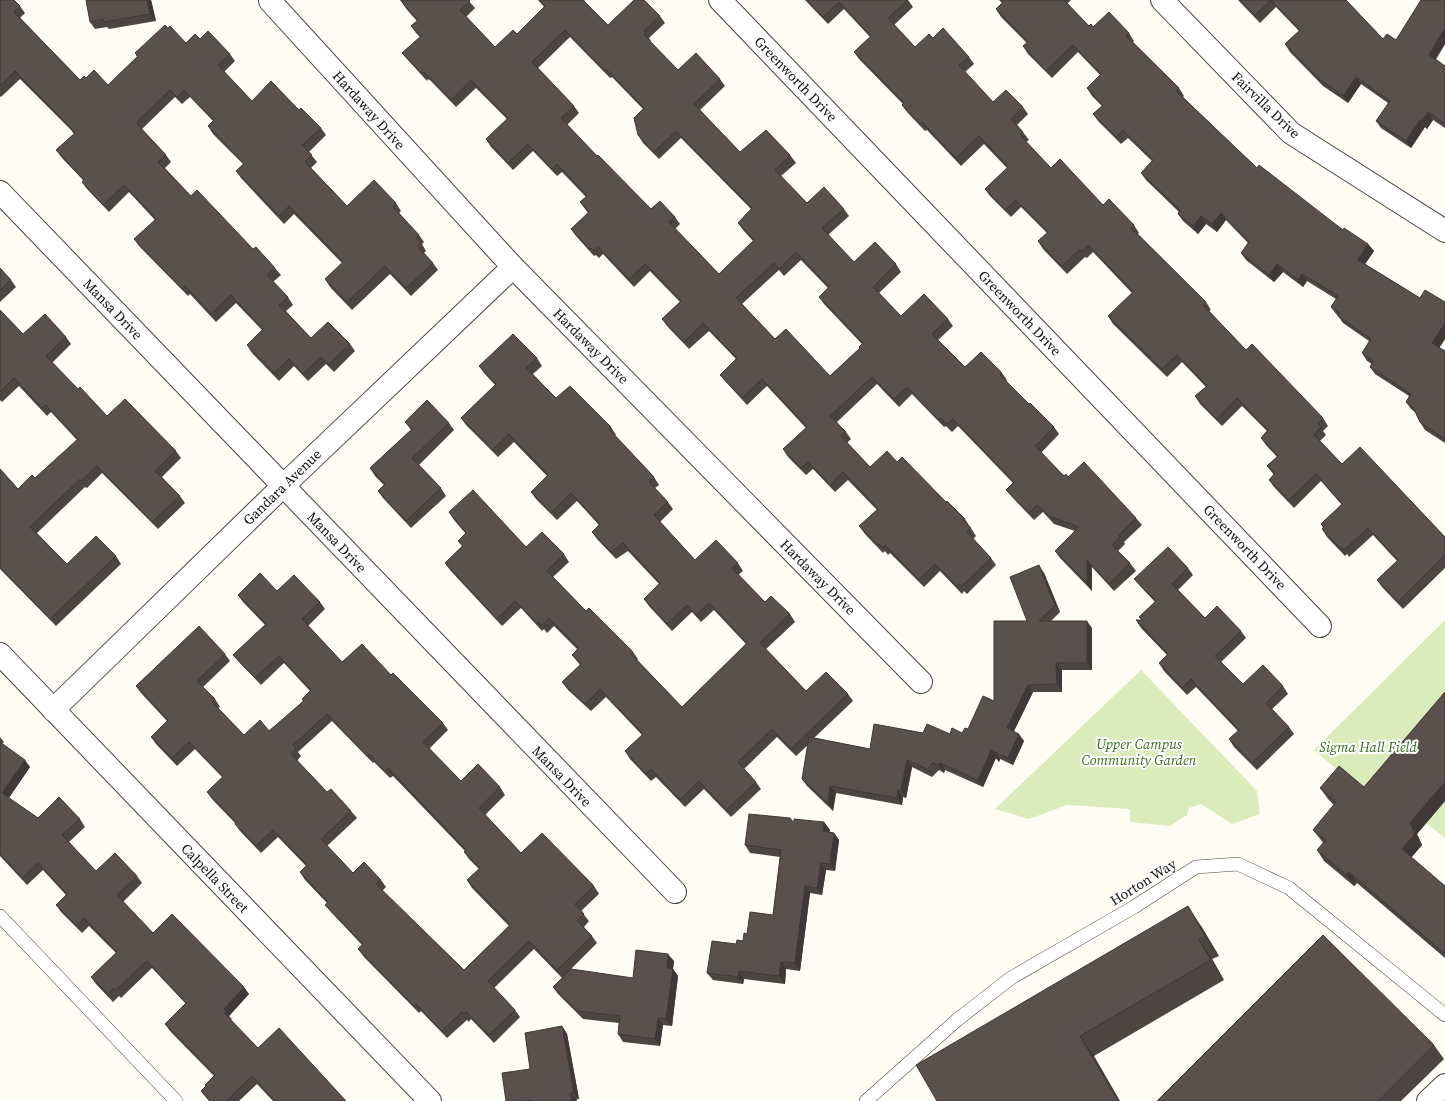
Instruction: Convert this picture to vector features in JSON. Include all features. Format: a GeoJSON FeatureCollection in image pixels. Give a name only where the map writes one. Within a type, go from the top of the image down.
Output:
{"type":"FeatureCollection","features":[{"type":"Feature","properties":{"kind":"street","name":"Greenworth Drive"},"geometry":{"type":"LineString","coordinates":[[720,0],[1320,626]]}},
{"type":"Feature","properties":{"kind":"street","name":"Fairvilla Drive"},"geometry":{"type":"LineString","coordinates":[[1162,0],[1291,133],[1445,231]]}},
{"type":"Feature","properties":{"kind":"street","name":"Hardaway Drive"},"geometry":{"type":"LineString","coordinates":[[270,1],[513,267],[921,682]]}},
{"type":"Feature","properties":{"kind":"street","name":"Mansa Drive"},"geometry":{"type":"LineString","coordinates":[[0,192],[674,892]]}},
{"type":"Feature","properties":{"kind":"street","name":"Gandara Avenue"},"geometry":{"type":"LineString","coordinates":[[53,710],[283,486],[513,267]]}},
{"type":"Feature","properties":{"kind":"street","name":"Calpella Street"},"geometry":{"type":"LineString","coordinates":[[0,654],[430,1101]]}},
{"type":"Feature","properties":{"kind":"street"},"geometry":{"type":"LineString","coordinates":[[1428,1101],[1445,1085]]}},
{"type":"Feature","properties":{"kind":"lane","name":"Horton Way"},"geometry":{"type":"LineString","coordinates":[[866,1101],[957,1020],[1011,978],[1134,907],[1196,867],[1238,864],[1289,888],[1445,1015]]}},
{"type":"Feature","properties":{"kind":"lane"},"geometry":{"type":"LineString","coordinates":[[0,916],[176,1101]]}},
{"type":"Feature","properties":{"kind":"green space","name":"Sigma Hall Field"},"geometry":{"type":"Polygon","coordinates":[[[1445,620],[1445,712],[1371,798],[1314,750],[1445,620]]]}},
{"type":"Feature","properties":{"kind":"green space","name":"Upper Campus Community Garden"},"geometry":{"type":"Polygon","coordinates":[[[1141,670],[1257,791],[1260,814],[1232,824],[1201,804],[1189,808],[1187,815],[1170,826],[1130,822],[1130,809],[1067,805],[1029,819],[995,809],[1141,670]]]}},
{"type":"Feature","properties":{"kind":"green space"},"geometry":{"type":"Polygon","coordinates":[[[1445,801],[1445,838],[1426,823],[1445,801]]]}},
{"type":"Feature","properties":{"kind":"building"},"geometry":{"type":"Polygon","coordinates":[[[0,0],[14,0],[20,6],[14,12],[80,80],[84,76],[86,78],[94,70],[108,85],[138,56],[135,53],[165,25],[168,28],[170,26],[186,43],[195,34],[200,39],[208,31],[230,54],[218,65],[252,101],[271,81],[299,110],[301,108],[321,128],[302,145],[312,155],[305,162],[347,206],[374,180],[396,203],[393,207],[419,235],[416,238],[421,243],[418,247],[433,263],[406,288],[385,266],[347,302],[325,279],[343,262],[289,206],[279,216],[236,171],[244,164],[208,126],[214,120],[184,90],[177,97],[170,90],[136,123],[166,155],[158,162],[191,196],[197,190],[253,249],[256,247],[275,268],[267,275],[288,297],[279,305],[311,338],[328,322],[350,344],[328,365],[321,357],[303,374],[289,359],[274,373],[247,345],[263,329],[231,295],[211,314],[185,286],[182,289],[134,239],[156,219],[124,185],[103,205],[82,182],[84,180],[56,150],[75,133],[15,71],[0,86],[0,0]]]}},
{"type":"Feature","properties":{"kind":"building"},"geometry":{"type":"Polygon","coordinates":[[[86,0],[147,0],[150,14],[104,22],[103,19],[90,22],[86,0]]]}},
{"type":"Feature","properties":{"kind":"building"},"geometry":{"type":"Polygon","coordinates":[[[402,0],[468,0],[470,1],[460,10],[495,47],[513,30],[517,34],[545,6],[540,0],[583,0],[608,25],[634,0],[644,0],[660,16],[644,31],[646,33],[644,35],[678,70],[696,53],[720,79],[694,104],[740,152],[766,130],[790,155],[775,170],[807,203],[824,187],[844,209],[822,228],[854,262],[875,242],[896,264],[873,287],[901,316],[924,294],[948,319],[932,334],[965,367],[981,352],[1002,373],[1000,375],[1054,427],[1035,446],[1064,476],[1066,474],[1068,477],[1084,462],[1136,518],[1119,535],[1120,537],[1112,545],[1130,563],[1109,584],[1087,560],[1087,583],[1055,551],[1079,527],[1049,516],[1037,505],[1029,513],[1006,490],[1014,482],[953,419],[947,424],[940,418],[938,420],[907,387],[894,399],[872,377],[830,416],[846,432],[841,436],[870,467],[887,451],[897,462],[902,457],[946,502],[947,501],[965,519],[963,520],[971,528],[967,532],[991,558],[962,586],[959,584],[957,586],[935,564],[919,580],[885,545],[883,548],[879,544],[878,545],[859,526],[878,509],[843,472],[830,485],[808,462],[801,468],[783,449],[807,427],[762,379],[742,398],[720,375],[737,358],[703,323],[684,342],[662,319],[681,301],[645,264],[629,279],[598,247],[594,251],[591,248],[589,249],[571,229],[589,212],[580,202],[587,196],[557,164],[552,169],[528,144],[508,163],[486,139],[508,118],[471,80],[451,100],[426,74],[423,72],[421,73],[402,53],[421,36],[411,26],[418,20],[403,4],[404,3],[402,0]],[[565,30],[532,62],[574,106],[561,118],[651,209],[660,201],[675,217],[669,222],[719,274],[754,240],[738,223],[752,208],[676,131],[654,152],[638,135],[634,118],[644,108],[565,30]],[[796,252],[779,269],[774,263],[736,298],[775,339],[786,329],[830,376],[860,348],[859,347],[863,343],[819,297],[829,287],[796,252]]]}},
{"type":"Feature","properties":{"kind":"building"},"geometry":{"type":"Polygon","coordinates":[[[807,0],[908,0],[888,18],[915,47],[929,34],[933,38],[943,28],[969,57],[959,65],[993,102],[1006,90],[1023,107],[1011,119],[1023,132],[1020,135],[1051,168],[1060,159],[1103,205],[1109,199],[1134,225],[1131,228],[1206,302],[1203,305],[1246,350],[1252,344],[1323,418],[1318,424],[1321,427],[1314,435],[1342,464],[1360,447],[1445,537],[1445,555],[1398,602],[1377,580],[1398,560],[1368,528],[1344,550],[1341,547],[1340,548],[1322,529],[1324,527],[1321,524],[1342,504],[1316,474],[1289,500],[1269,480],[1275,473],[1267,466],[1278,456],[1261,438],[1268,430],[1237,398],[1217,419],[1195,396],[1207,386],[1177,355],[1162,369],[1108,316],[1133,292],[1088,245],[1082,251],[1080,249],[1062,266],[1038,241],[1048,232],[1016,200],[1005,210],[985,189],[1008,167],[979,136],[956,158],[922,122],[920,124],[902,105],[904,103],[854,52],[871,36],[839,2],[823,17],[807,0]]]}},
{"type":"Feature","properties":{"kind":"building"},"geometry":{"type":"Polygon","coordinates":[[[1001,0],[1064,0],[1089,26],[1091,24],[1093,27],[1109,12],[1129,33],[1126,36],[1179,88],[1176,91],[1257,168],[1259,165],[1343,230],[1344,228],[1368,244],[1358,260],[1420,298],[1425,290],[1445,302],[1445,323],[1432,343],[1445,351],[1445,439],[1420,422],[1413,407],[1406,402],[1411,394],[1370,367],[1373,361],[1362,353],[1371,339],[1338,316],[1340,313],[1331,307],[1338,296],[1302,274],[1298,280],[1277,264],[1269,275],[1241,253],[1249,242],[1221,213],[1212,224],[1201,216],[1193,226],[1178,214],[1180,210],[1141,173],[1153,160],[1123,130],[1116,137],[1093,114],[1103,105],[1087,88],[1101,74],[1073,45],[1046,71],[1023,46],[1028,42],[996,9],[1003,2],[1001,0]]]}},
{"type":"Feature","properties":{"kind":"building"},"geometry":{"type":"Polygon","coordinates":[[[1240,0],[1271,0],[1255,15],[1240,0]]]}},
{"type":"Feature","properties":{"kind":"building"},"geometry":{"type":"Polygon","coordinates":[[[1271,0],[1346,0],[1383,39],[1387,34],[1396,40],[1421,0],[1445,0],[1445,28],[1429,55],[1445,66],[1445,124],[1428,112],[1422,121],[1420,120],[1406,141],[1376,121],[1390,101],[1356,77],[1343,96],[1318,78],[1285,44],[1300,30],[1271,0]]]}},
{"type":"Feature","properties":{"kind":"building"},"geometry":{"type":"Polygon","coordinates":[[[0,268],[11,280],[0,290],[0,268]]]}},
{"type":"Feature","properties":{"kind":"building"},"geometry":{"type":"Polygon","coordinates":[[[0,310],[23,334],[45,314],[66,337],[46,356],[78,389],[80,387],[107,416],[125,399],[176,451],[155,471],[180,496],[152,522],[97,466],[81,481],[80,479],[30,527],[67,564],[96,536],[116,556],[50,619],[0,567],[0,469],[18,489],[32,475],[35,478],[78,439],[46,405],[42,408],[14,378],[0,392],[0,310]]]}},
{"type":"Feature","properties":{"kind":"building"},"geometry":{"type":"Polygon","coordinates":[[[513,334],[537,358],[526,368],[556,398],[570,386],[611,427],[609,429],[654,477],[649,482],[668,502],[654,515],[695,560],[716,540],[738,563],[732,568],[765,602],[771,596],[790,614],[760,643],[806,691],[826,672],[848,694],[791,749],[772,729],[738,762],[756,782],[726,810],[699,781],[680,800],[651,769],[646,774],[625,751],[643,734],[600,689],[585,704],[562,682],[581,664],[572,655],[579,648],[549,618],[542,625],[539,622],[537,623],[515,601],[497,619],[445,563],[463,546],[458,541],[466,533],[449,512],[473,490],[526,547],[542,532],[564,554],[547,571],[586,611],[589,608],[633,652],[631,654],[682,707],[747,643],[709,603],[696,615],[687,605],[667,624],[644,599],[660,583],[623,543],[611,552],[592,532],[600,524],[571,493],[551,513],[531,492],[548,475],[509,434],[492,450],[461,418],[496,384],[479,366],[513,334]]]}},
{"type":"Feature","properties":{"kind":"building"},"geometry":{"type":"Polygon","coordinates":[[[427,400],[449,423],[412,458],[441,488],[406,521],[378,491],[385,484],[370,468],[412,429],[405,422],[427,400]]]}},
{"type":"Feature","properties":{"kind":"building"},"geometry":{"type":"Polygon","coordinates":[[[1168,547],[1188,568],[1172,584],[1205,618],[1217,606],[1241,631],[1215,656],[1243,684],[1263,665],[1283,686],[1266,703],[1289,727],[1252,763],[1229,739],[1239,730],[1191,679],[1182,688],[1159,663],[1168,654],[1136,620],[1143,620],[1139,617],[1156,601],[1134,579],[1168,547]]]}},
{"type":"Feature","properties":{"kind":"building"},"geometry":{"type":"Polygon","coordinates":[[[1039,565],[1055,605],[1039,621],[1087,621],[1087,663],[1056,663],[1057,684],[1028,685],[1007,728],[1019,734],[1008,758],[995,752],[994,755],[994,752],[991,750],[978,780],[940,763],[939,765],[933,763],[927,769],[907,760],[901,790],[898,790],[897,798],[830,786],[828,803],[802,779],[809,737],[870,749],[874,724],[923,733],[927,724],[950,734],[952,728],[962,733],[965,728],[968,729],[983,696],[994,701],[994,621],[1027,621],[1010,577],[1039,565]]]}},
{"type":"Feature","properties":{"kind":"building"},"geometry":{"type":"Polygon","coordinates":[[[260,573],[277,591],[294,575],[320,602],[302,619],[342,662],[362,644],[391,675],[393,673],[443,723],[423,742],[461,781],[478,764],[500,787],[479,808],[521,853],[542,833],[594,886],[575,904],[584,914],[577,921],[592,936],[557,970],[529,941],[488,981],[515,1010],[489,1035],[466,1012],[464,1014],[462,1012],[442,1031],[416,1004],[414,1006],[358,949],[363,944],[325,905],[328,902],[300,872],[307,865],[273,830],[256,846],[235,824],[236,822],[207,792],[223,777],[189,742],[172,758],[151,737],[168,720],[136,686],[199,626],[225,654],[197,681],[215,699],[212,702],[244,735],[260,720],[269,731],[304,701],[302,699],[311,690],[279,656],[255,678],[233,655],[266,624],[238,595],[260,573]],[[327,714],[293,745],[296,749],[291,754],[327,792],[331,789],[351,811],[321,839],[353,873],[364,862],[381,880],[376,884],[464,970],[510,925],[467,880],[480,868],[464,852],[466,850],[388,768],[385,771],[369,754],[367,756],[327,714]]]}},
{"type":"Feature","properties":{"kind":"building"},"geometry":{"type":"Polygon","coordinates":[[[1445,692],[1445,782],[1410,823],[1415,834],[1402,849],[1445,886],[1445,954],[1349,872],[1346,875],[1317,850],[1326,840],[1313,830],[1336,802],[1320,788],[1339,766],[1364,787],[1445,692]]]}},
{"type":"Feature","properties":{"kind":"building"},"geometry":{"type":"Polygon","coordinates":[[[0,742],[25,760],[2,793],[38,818],[59,797],[80,819],[62,835],[96,871],[115,853],[137,876],[117,895],[153,933],[172,914],[244,987],[224,1009],[226,1011],[224,1013],[258,1048],[279,1028],[346,1101],[275,1101],[252,1076],[226,1101],[210,1101],[201,1091],[215,1075],[165,1024],[186,1003],[147,961],[116,990],[114,988],[108,994],[91,977],[117,952],[84,918],[77,926],[56,905],[67,894],[38,863],[22,878],[0,854],[0,742]]]}},
{"type":"Feature","properties":{"kind":"building"},"geometry":{"type":"Polygon","coordinates":[[[749,814],[790,818],[794,823],[794,819],[824,822],[823,831],[834,833],[830,864],[821,863],[817,888],[805,886],[795,963],[781,962],[779,976],[739,971],[738,977],[707,973],[712,941],[736,944],[737,940],[743,941],[744,933],[747,934],[750,912],[773,915],[781,850],[745,845],[749,814]]]}},
{"type":"Feature","properties":{"kind":"building"},"geometry":{"type":"Polygon","coordinates":[[[1188,906],[1205,936],[1199,940],[1211,960],[1080,1036],[1118,1101],[937,1101],[916,1065],[1188,906]]]}},
{"type":"Feature","properties":{"kind":"building"},"geometry":{"type":"Polygon","coordinates":[[[1323,935],[1434,1045],[1378,1101],[1157,1101],[1323,935]]]}},
{"type":"Feature","properties":{"kind":"building"},"geometry":{"type":"Polygon","coordinates":[[[636,950],[668,954],[667,968],[673,969],[666,1019],[658,1018],[655,1039],[618,1034],[620,1016],[578,1011],[553,987],[571,969],[633,978],[636,950]]]}},
{"type":"Feature","properties":{"kind":"building"},"geometry":{"type":"Polygon","coordinates":[[[562,1026],[574,1092],[571,1093],[572,1101],[506,1101],[502,1073],[530,1069],[525,1033],[562,1026]]]}}]}
